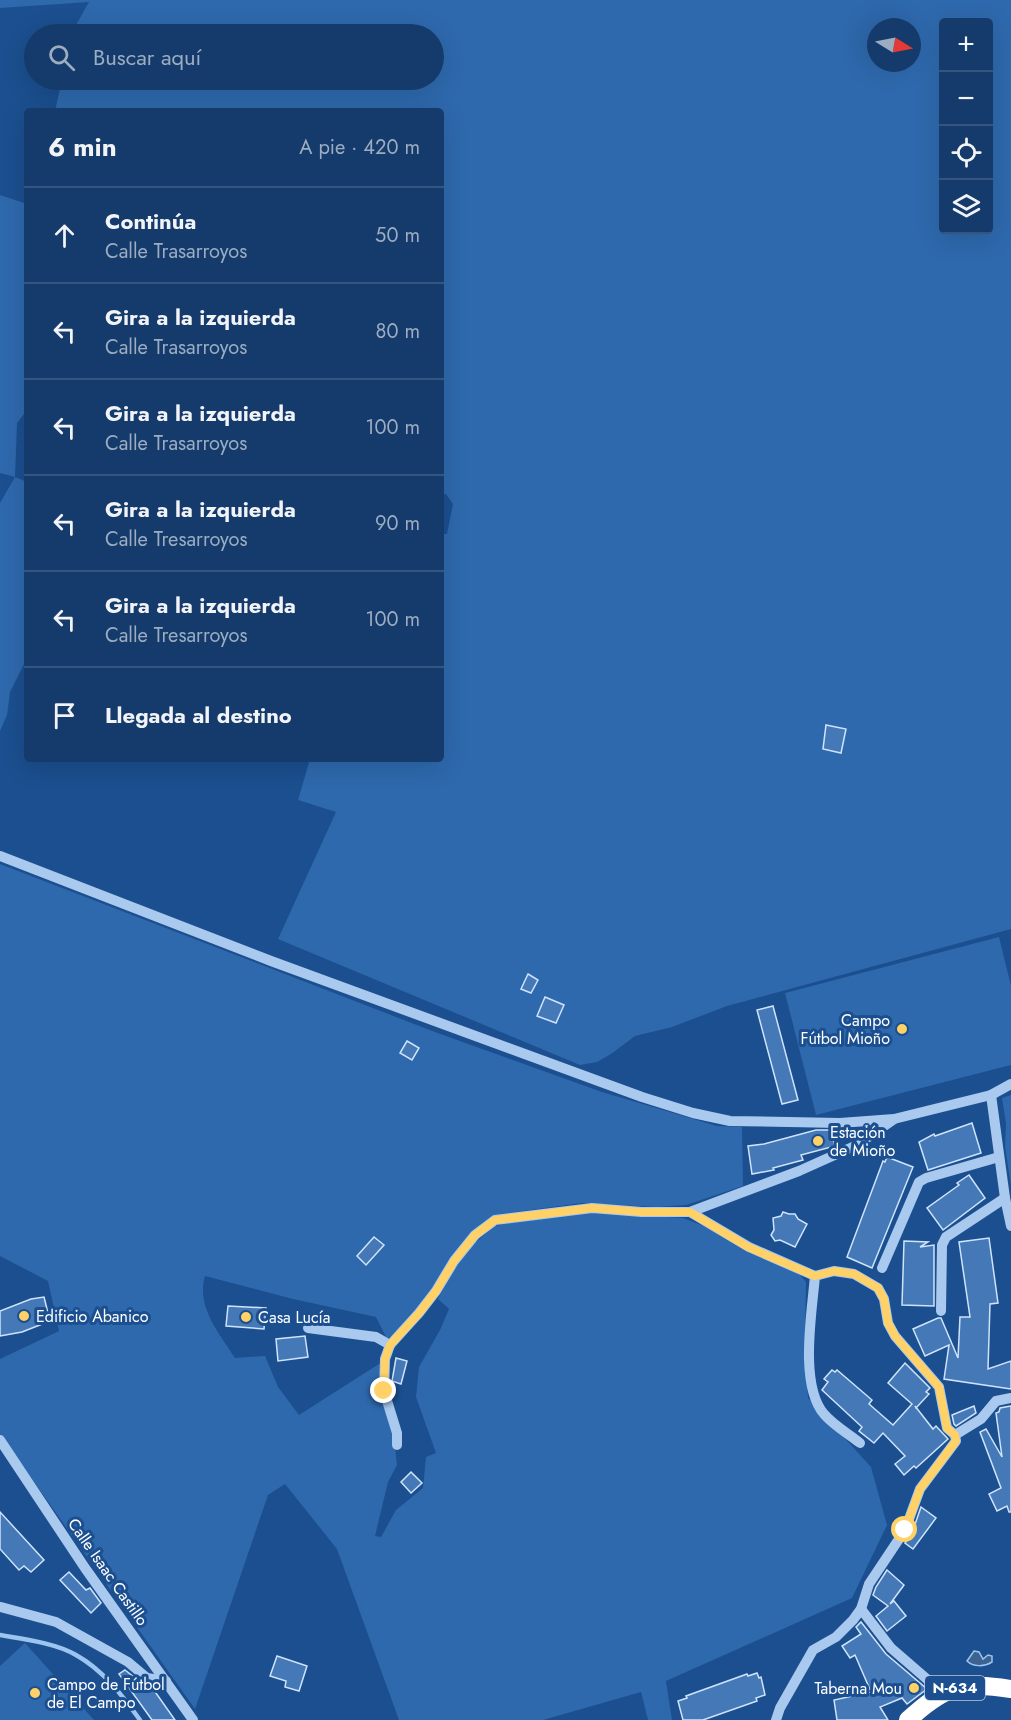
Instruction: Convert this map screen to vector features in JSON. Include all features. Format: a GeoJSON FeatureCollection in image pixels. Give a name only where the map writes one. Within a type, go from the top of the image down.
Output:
{"type":"FeatureCollection","features":[{"type":"Feature","properties":{"kind":"highway","name":"N-634"},"geometry":{"type":"LineString","coordinates":[[908,1720],[950,1689],[968,1685],[1011,1689]]}},
{"type":"Feature","properties":{"kind":"street"},"geometry":{"type":"LineString","coordinates":[[0,856],[271,961],[642,1097],[693,1113],[730,1121],[840,1123],[894,1119],[991,1095],[1011,1084]]}},
{"type":"Feature","properties":{"kind":"street"},"geometry":{"type":"LineString","coordinates":[[991,1095],[1011,1226]]}},
{"type":"Feature","properties":{"kind":"street"},"geometry":{"type":"LineString","coordinates":[[397,1445],[395,1424],[384,1391],[385,1359],[390,1345],[436,1291],[454,1261],[475,1235],[495,1220],[592,1208],[642,1212],[690,1212],[857,1145],[894,1119]]}},
{"type":"Feature","properties":{"kind":"street"},"geometry":{"type":"LineString","coordinates":[[882,1268],[919,1182],[999,1157]]}},
{"type":"Feature","properties":{"kind":"street"},"geometry":{"type":"LineString","coordinates":[[942,1311],[942,1245],[946,1237],[1005,1198]]}},
{"type":"Feature","properties":{"kind":"street"},"geometry":{"type":"LineString","coordinates":[[690,1212],[748,1247],[815,1276],[834,1271],[854,1274],[878,1288],[884,1299],[888,1323],[895,1336],[939,1387],[947,1428],[955,1435],[956,1441],[920,1489],[905,1530],[869,1584],[861,1609],[836,1637],[813,1650],[780,1708],[776,1720]]}},
{"type":"Feature","properties":{"kind":"street"},"geometry":{"type":"LineString","coordinates":[[815,1276],[810,1356],[813,1392],[823,1413],[860,1443]]}},
{"type":"Feature","properties":{"kind":"street"},"geometry":{"type":"LineString","coordinates":[[308,1328],[376,1337],[390,1345]]}},
{"type":"Feature","properties":{"kind":"street"},"geometry":{"type":"LineString","coordinates":[[955,1435],[981,1419],[996,1401],[1011,1398]]}},
{"type":"Feature","properties":{"kind":"street","name":"Calle Isaac Castillo"},"geometry":{"type":"LineString","coordinates":[[0,1440],[85,1568],[193,1720]]}},
{"type":"Feature","properties":{"kind":"street"},"geometry":{"type":"LineString","coordinates":[[1,1607],[56,1622],[128,1662],[147,1678],[166,1681]]}},
{"type":"Feature","properties":{"kind":"street"},"geometry":{"type":"LineString","coordinates":[[861,1609],[891,1648],[943,1693]]}},
{"type":"Feature","properties":{"kind":"shaded area"},"geometry":{"type":"Polygon","coordinates":[[[0,0],[1011,0],[1011,929],[727,1006],[672,1027],[635,1036],[597,1062],[580,1065],[278,939],[336,812],[298,800],[309,762],[444,762],[444,534],[447,534],[453,504],[444,494],[444,108],[56,108],[60,90],[444,90],[444,24],[77,24],[89,2],[0,8],[0,0]]]}},
{"type":"Feature","properties":{"kind":"shaded area"},"geometry":{"type":"Polygon","coordinates":[[[0,195],[24,203],[24,414],[17,423],[15,477],[0,473],[0,195]]]}},
{"type":"Feature","properties":{"kind":"shaded area"},"geometry":{"type":"Polygon","coordinates":[[[15,477],[24,481],[24,664],[10,692],[7,715],[0,731],[0,503],[15,477]]]}},
{"type":"Feature","properties":{"kind":"shaded area"},"geometry":{"type":"Polygon","coordinates":[[[0,864],[435,1032],[602,1092],[717,1126],[742,1127],[743,1186],[686,1205],[657,1207],[582,1203],[500,1214],[475,1230],[464,1241],[422,1304],[396,1333],[387,1339],[376,1317],[293,1299],[205,1276],[203,1287],[206,1309],[235,1358],[265,1356],[278,1387],[299,1415],[382,1362],[378,1386],[393,1429],[397,1465],[388,1482],[375,1536],[381,1537],[396,1510],[423,1488],[426,1457],[436,1453],[416,1397],[419,1367],[449,1309],[438,1299],[449,1277],[469,1248],[495,1226],[523,1219],[592,1212],[683,1218],[714,1230],[800,1275],[806,1282],[805,1343],[808,1398],[871,1467],[887,1525],[852,1598],[666,1681],[672,1720],[648,1720],[641,1692],[543,1720],[399,1720],[337,1549],[285,1484],[268,1495],[195,1709],[0,1434],[0,1359],[59,1331],[48,1281],[0,1256],[0,864]]]}},
{"type":"Feature","properties":{"kind":"shaded area","name":"Campo Fútbol Mioño"},"geometry":{"type":"Polygon","coordinates":[[[999,937],[1011,986],[1011,1065],[816,1115],[785,993],[999,937]]]}},
{"type":"Feature","properties":{"kind":"shaded area"},"geometry":{"type":"Polygon","coordinates":[[[1011,1095],[1011,1185],[1005,1147],[1006,1124],[1002,1098],[1011,1095]]]}},
{"type":"Feature","properties":{"kind":"shaded area","name":"Campo de Fútbol de El Campo"},"geometry":{"type":"Polygon","coordinates":[[[25,1643],[94,1720],[0,1720],[0,1666],[25,1643]]]}},
{"type":"Feature","properties":{"kind":"shaded area"},"geometry":{"type":"Polygon","coordinates":[[[974,1651],[979,1652],[983,1659],[988,1655],[992,1656],[992,1662],[979,1666],[969,1663],[967,1661],[974,1651]]]}},
{"type":"Feature","properties":{"kind":"building"},"geometry":{"type":"Polygon","coordinates":[[[826,725],[846,729],[841,753],[823,749],[826,725]]]}},
{"type":"Feature","properties":{"kind":"building"},"geometry":{"type":"Polygon","coordinates":[[[528,974],[538,980],[531,993],[521,989],[528,974]]]}},
{"type":"Feature","properties":{"kind":"building"},"geometry":{"type":"Polygon","coordinates":[[[545,997],[564,1005],[556,1023],[537,1016],[545,997]]]}},
{"type":"Feature","properties":{"kind":"building"},"geometry":{"type":"Polygon","coordinates":[[[773,1006],[798,1100],[782,1104],[757,1010],[773,1006]]]}},
{"type":"Feature","properties":{"kind":"building"},"geometry":{"type":"Polygon","coordinates":[[[407,1041],[419,1048],[412,1060],[400,1053],[407,1041]]]}},
{"type":"Feature","properties":{"kind":"building"},"geometry":{"type":"Polygon","coordinates":[[[972,1123],[981,1153],[928,1170],[919,1142],[934,1134],[935,1136],[972,1123]]]}},
{"type":"Feature","properties":{"kind":"building"},"geometry":{"type":"Polygon","coordinates":[[[816,1130],[831,1130],[835,1146],[801,1155],[803,1160],[773,1168],[774,1170],[752,1174],[748,1146],[816,1130]]]}},
{"type":"Feature","properties":{"kind":"building"},"geometry":{"type":"Polygon","coordinates":[[[887,1157],[913,1167],[872,1268],[847,1257],[883,1161],[885,1162],[887,1157]]]}},
{"type":"Feature","properties":{"kind":"building"},"geometry":{"type":"Polygon","coordinates":[[[969,1175],[985,1198],[943,1230],[927,1208],[969,1175]]]}},
{"type":"Feature","properties":{"kind":"building"},"geometry":{"type":"Polygon","coordinates":[[[783,1212],[795,1214],[798,1219],[807,1224],[795,1247],[780,1240],[775,1241],[771,1235],[774,1230],[773,1218],[781,1216],[783,1212]]]}},
{"type":"Feature","properties":{"kind":"building"},"geometry":{"type":"Polygon","coordinates":[[[374,1237],[384,1245],[366,1265],[357,1256],[374,1237]]]}},
{"type":"Feature","properties":{"kind":"building"},"geometry":{"type":"Polygon","coordinates":[[[989,1238],[998,1303],[990,1304],[988,1369],[1011,1361],[1011,1389],[944,1379],[949,1345],[925,1356],[913,1329],[941,1318],[958,1358],[960,1317],[970,1317],[959,1242],[989,1238]]]}},
{"type":"Feature","properties":{"kind":"building"},"geometry":{"type":"Polygon","coordinates":[[[904,1241],[928,1242],[920,1247],[934,1245],[934,1306],[902,1305],[904,1241]]]}},
{"type":"Feature","properties":{"kind":"building","name":"Edificio Abanico"},"geometry":{"type":"Polygon","coordinates":[[[44,1297],[50,1321],[22,1332],[0,1336],[0,1311],[31,1299],[44,1297]]]}},
{"type":"Feature","properties":{"kind":"building","name":"Casa Lucía"},"geometry":{"type":"Polygon","coordinates":[[[228,1306],[266,1308],[264,1329],[226,1326],[228,1306]]]}},
{"type":"Feature","properties":{"kind":"building"},"geometry":{"type":"Polygon","coordinates":[[[305,1336],[308,1357],[278,1361],[276,1339],[305,1336]]]}},
{"type":"Feature","properties":{"kind":"building"},"geometry":{"type":"Polygon","coordinates":[[[396,1358],[407,1361],[401,1384],[392,1381],[396,1358]]]}},
{"type":"Feature","properties":{"kind":"building"},"geometry":{"type":"Polygon","coordinates":[[[905,1363],[930,1388],[926,1392],[929,1394],[916,1408],[933,1429],[936,1426],[948,1439],[916,1468],[914,1466],[904,1475],[895,1464],[905,1456],[883,1433],[874,1443],[859,1431],[862,1427],[822,1390],[828,1382],[824,1379],[832,1370],[835,1372],[837,1370],[872,1400],[869,1404],[893,1425],[912,1404],[888,1383],[905,1363]]]}},
{"type":"Feature","properties":{"kind":"building"},"geometry":{"type":"Polygon","coordinates":[[[974,1406],[976,1413],[956,1426],[954,1424],[952,1415],[974,1406]]]}},
{"type":"Feature","properties":{"kind":"building"},"geometry":{"type":"Polygon","coordinates":[[[1011,1406],[1011,1512],[1009,1512],[1007,1506],[997,1511],[989,1494],[1001,1488],[980,1432],[986,1429],[1002,1457],[996,1413],[1000,1408],[1011,1406]]]}},
{"type":"Feature","properties":{"kind":"building"},"geometry":{"type":"Polygon","coordinates":[[[411,1472],[422,1483],[411,1493],[401,1482],[411,1472]]]}},
{"type":"Feature","properties":{"kind":"building"},"geometry":{"type":"Polygon","coordinates":[[[921,1507],[936,1518],[913,1549],[905,1543],[912,1533],[921,1507]]]}},
{"type":"Feature","properties":{"kind":"building"},"geometry":{"type":"Polygon","coordinates":[[[0,1512],[44,1560],[31,1572],[24,1566],[19,1570],[0,1549],[0,1512]]]}},
{"type":"Feature","properties":{"kind":"building"},"geometry":{"type":"Polygon","coordinates":[[[887,1570],[904,1585],[890,1604],[894,1601],[906,1616],[887,1631],[876,1616],[888,1606],[873,1595],[887,1570]]]}},
{"type":"Feature","properties":{"kind":"building"},"geometry":{"type":"Polygon","coordinates":[[[69,1572],[86,1590],[90,1588],[101,1603],[91,1613],[60,1580],[69,1572]]]}},
{"type":"Feature","properties":{"kind":"building"},"geometry":{"type":"Polygon","coordinates":[[[861,1622],[886,1654],[927,1689],[907,1704],[902,1698],[880,1707],[888,1720],[837,1720],[834,1700],[871,1692],[855,1655],[850,1658],[842,1646],[861,1634],[856,1627],[861,1622]]]}},
{"type":"Feature","properties":{"kind":"building"},"geometry":{"type":"Polygon","coordinates":[[[277,1656],[307,1666],[299,1691],[285,1687],[286,1681],[270,1676],[277,1656]]]}},
{"type":"Feature","properties":{"kind":"building"},"geometry":{"type":"Polygon","coordinates":[[[125,1670],[143,1684],[151,1686],[175,1720],[152,1720],[119,1674],[125,1670]]]}},
{"type":"Feature","properties":{"kind":"building"},"geometry":{"type":"Polygon","coordinates":[[[757,1673],[759,1678],[761,1677],[765,1695],[756,1698],[757,1701],[703,1720],[683,1720],[678,1701],[747,1674],[748,1676],[757,1673]]]}},
{"type":"Feature","properties":{"kind":"waterway"},"geometry":{"type":"LineString","coordinates":[[0,1635],[49,1644],[86,1661],[119,1692],[140,1720]]}},
{"type":"Feature","properties":{"kind":"place","name":"Campo Fútbol Mioño"},"geometry":{"type":"Point","coordinates":[902,1029]}},
{"type":"Feature","properties":{"kind":"place","name":"Estación de Mioño"},"geometry":{"type":"Point","coordinates":[818,1141]}},
{"type":"Feature","properties":{"kind":"place","name":"Edificio Abanico"},"geometry":{"type":"Point","coordinates":[24,1316]}},
{"type":"Feature","properties":{"kind":"place","name":"Casa Lucía"},"geometry":{"type":"Point","coordinates":[246,1317]}},
{"type":"Feature","properties":{"kind":"place","name":"Taberna Mou"},"geometry":{"type":"Point","coordinates":[914,1688]}},
{"type":"Feature","properties":{"kind":"place","name":"Campo de Fútbol de El Campo"},"geometry":{"type":"Point","coordinates":[35,1693]}},
{"type":"Feature","properties":{"kind":"route"},"geometry":{"type":"LineString","coordinates":[[384,1391],[385,1359],[390,1345],[436,1291],[454,1261],[475,1235],[495,1220],[592,1208],[642,1212],[690,1212],[748,1247],[815,1276],[834,1271],[854,1274],[878,1288],[884,1299],[888,1323],[895,1336],[939,1387],[947,1428],[955,1435],[956,1441],[920,1489],[905,1530]]}}]}
